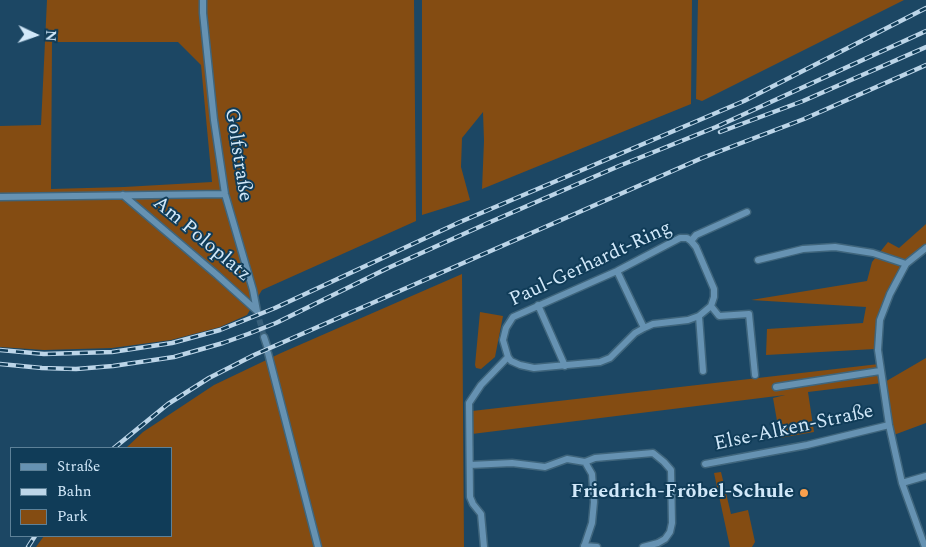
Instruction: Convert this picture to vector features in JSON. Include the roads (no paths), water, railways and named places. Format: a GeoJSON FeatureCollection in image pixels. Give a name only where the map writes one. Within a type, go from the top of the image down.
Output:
{"type":"FeatureCollection","features":[{"type":"Feature","properties":{"kind":"street","name":"Golfstraße"},"geometry":{"type":"LineString","coordinates":[[203,0],[214,120],[225,194],[253,290],[257,311]]}},
{"type":"Feature","properties":{"kind":"street","name":"Am Poloplatz"},"geometry":{"type":"LineString","coordinates":[[0,197],[225,194]]}},
{"type":"Feature","properties":{"kind":"street","name":"Am Poloplatz"},"geometry":{"type":"LineString","coordinates":[[123,195],[257,311]]}},
{"type":"Feature","properties":{"kind":"street","name":"Paul-Gerhardt-Ring"},"geometry":{"type":"LineString","coordinates":[[691,241],[696,235],[747,212]]}},
{"type":"Feature","properties":{"kind":"street","name":"Paul-Gerhardt-Ring"},"geometry":{"type":"LineString","coordinates":[[508,357],[503,340],[506,328],[513,317],[617,271],[680,238],[686,238],[696,247],[714,289],[711,306]]}},
{"type":"Feature","properties":{"kind":"street"},"geometry":{"type":"LineString","coordinates":[[758,260],[803,249],[835,247],[873,253],[906,264]]}},
{"type":"Feature","properties":{"kind":"street"},"geometry":{"type":"LineString","coordinates":[[925,547],[902,483],[889,425],[878,350],[880,320],[890,294],[906,264],[926,248]]}},
{"type":"Feature","properties":{"kind":"street"},"geometry":{"type":"LineString","coordinates":[[617,271],[644,328]]}},
{"type":"Feature","properties":{"kind":"street"},"geometry":{"type":"LineString","coordinates":[[538,305],[565,366]]}},
{"type":"Feature","properties":{"kind":"street"},"geometry":{"type":"LineString","coordinates":[[484,547],[481,514],[470,497],[469,402],[481,384],[508,357],[520,365],[534,368],[600,362],[610,358],[635,333],[644,328],[653,324],[688,320],[699,316],[711,306],[719,316],[749,314],[755,375]]}},
{"type":"Feature","properties":{"kind":"street"},"geometry":{"type":"LineString","coordinates":[[699,316],[703,371]]}},
{"type":"Feature","properties":{"kind":"street"},"geometry":{"type":"LineString","coordinates":[[264,337],[318,547]]}},
{"type":"Feature","properties":{"kind":"street"},"geometry":{"type":"LineString","coordinates":[[776,387],[880,371]]}},
{"type":"Feature","properties":{"kind":"street","name":"Else-Alken-Straße"},"geometry":{"type":"LineString","coordinates":[[705,464],[807,445],[889,425]]}},
{"type":"Feature","properties":{"kind":"street"},"geometry":{"type":"LineString","coordinates":[[470,466],[512,463],[546,468],[567,459],[584,462],[595,458],[653,453],[671,470],[672,522],[670,532],[665,539],[643,547]]}},
{"type":"Feature","properties":{"kind":"street"},"geometry":{"type":"LineString","coordinates":[[584,462],[592,474],[594,502],[592,523],[584,547],[597,547]]}},
{"type":"Feature","properties":{"kind":"street"},"geometry":{"type":"LineString","coordinates":[[902,483],[926,476]]}},
{"type":"Feature","properties":{"kind":"tunnel"},"geometry":{"type":"LineString","coordinates":[[257,311],[264,337]]}},
{"type":"Feature","properties":{"kind":"railway"},"geometry":{"type":"LineString","coordinates":[[0,350],[44,354],[112,352],[172,343],[220,330],[275,308],[460,222],[744,101],[926,8]]}},
{"type":"Feature","properties":{"kind":"railway"},"geometry":{"type":"LineString","coordinates":[[0,364],[76,369],[113,366],[174,357],[223,343],[276,323],[388,268],[488,223],[619,166],[716,127],[926,31]]}},
{"type":"Feature","properties":{"kind":"railway"},"geometry":{"type":"LineString","coordinates":[[720,132],[803,101],[926,47]]}},
{"type":"Feature","properties":{"kind":"railway"},"geometry":{"type":"LineString","coordinates":[[115,447],[168,404],[209,378],[254,355],[702,158],[804,119],[926,65]]}},
{"type":"Feature","properties":{"kind":"railway"},"geometry":{"type":"LineString","coordinates":[[28,547],[34,537]]}},
{"type":"Feature","properties":{"kind":"place","name":"Friedrich-Fröbel-Schule"},"geometry":{"type":"Point","coordinates":[804,493]}}]}
